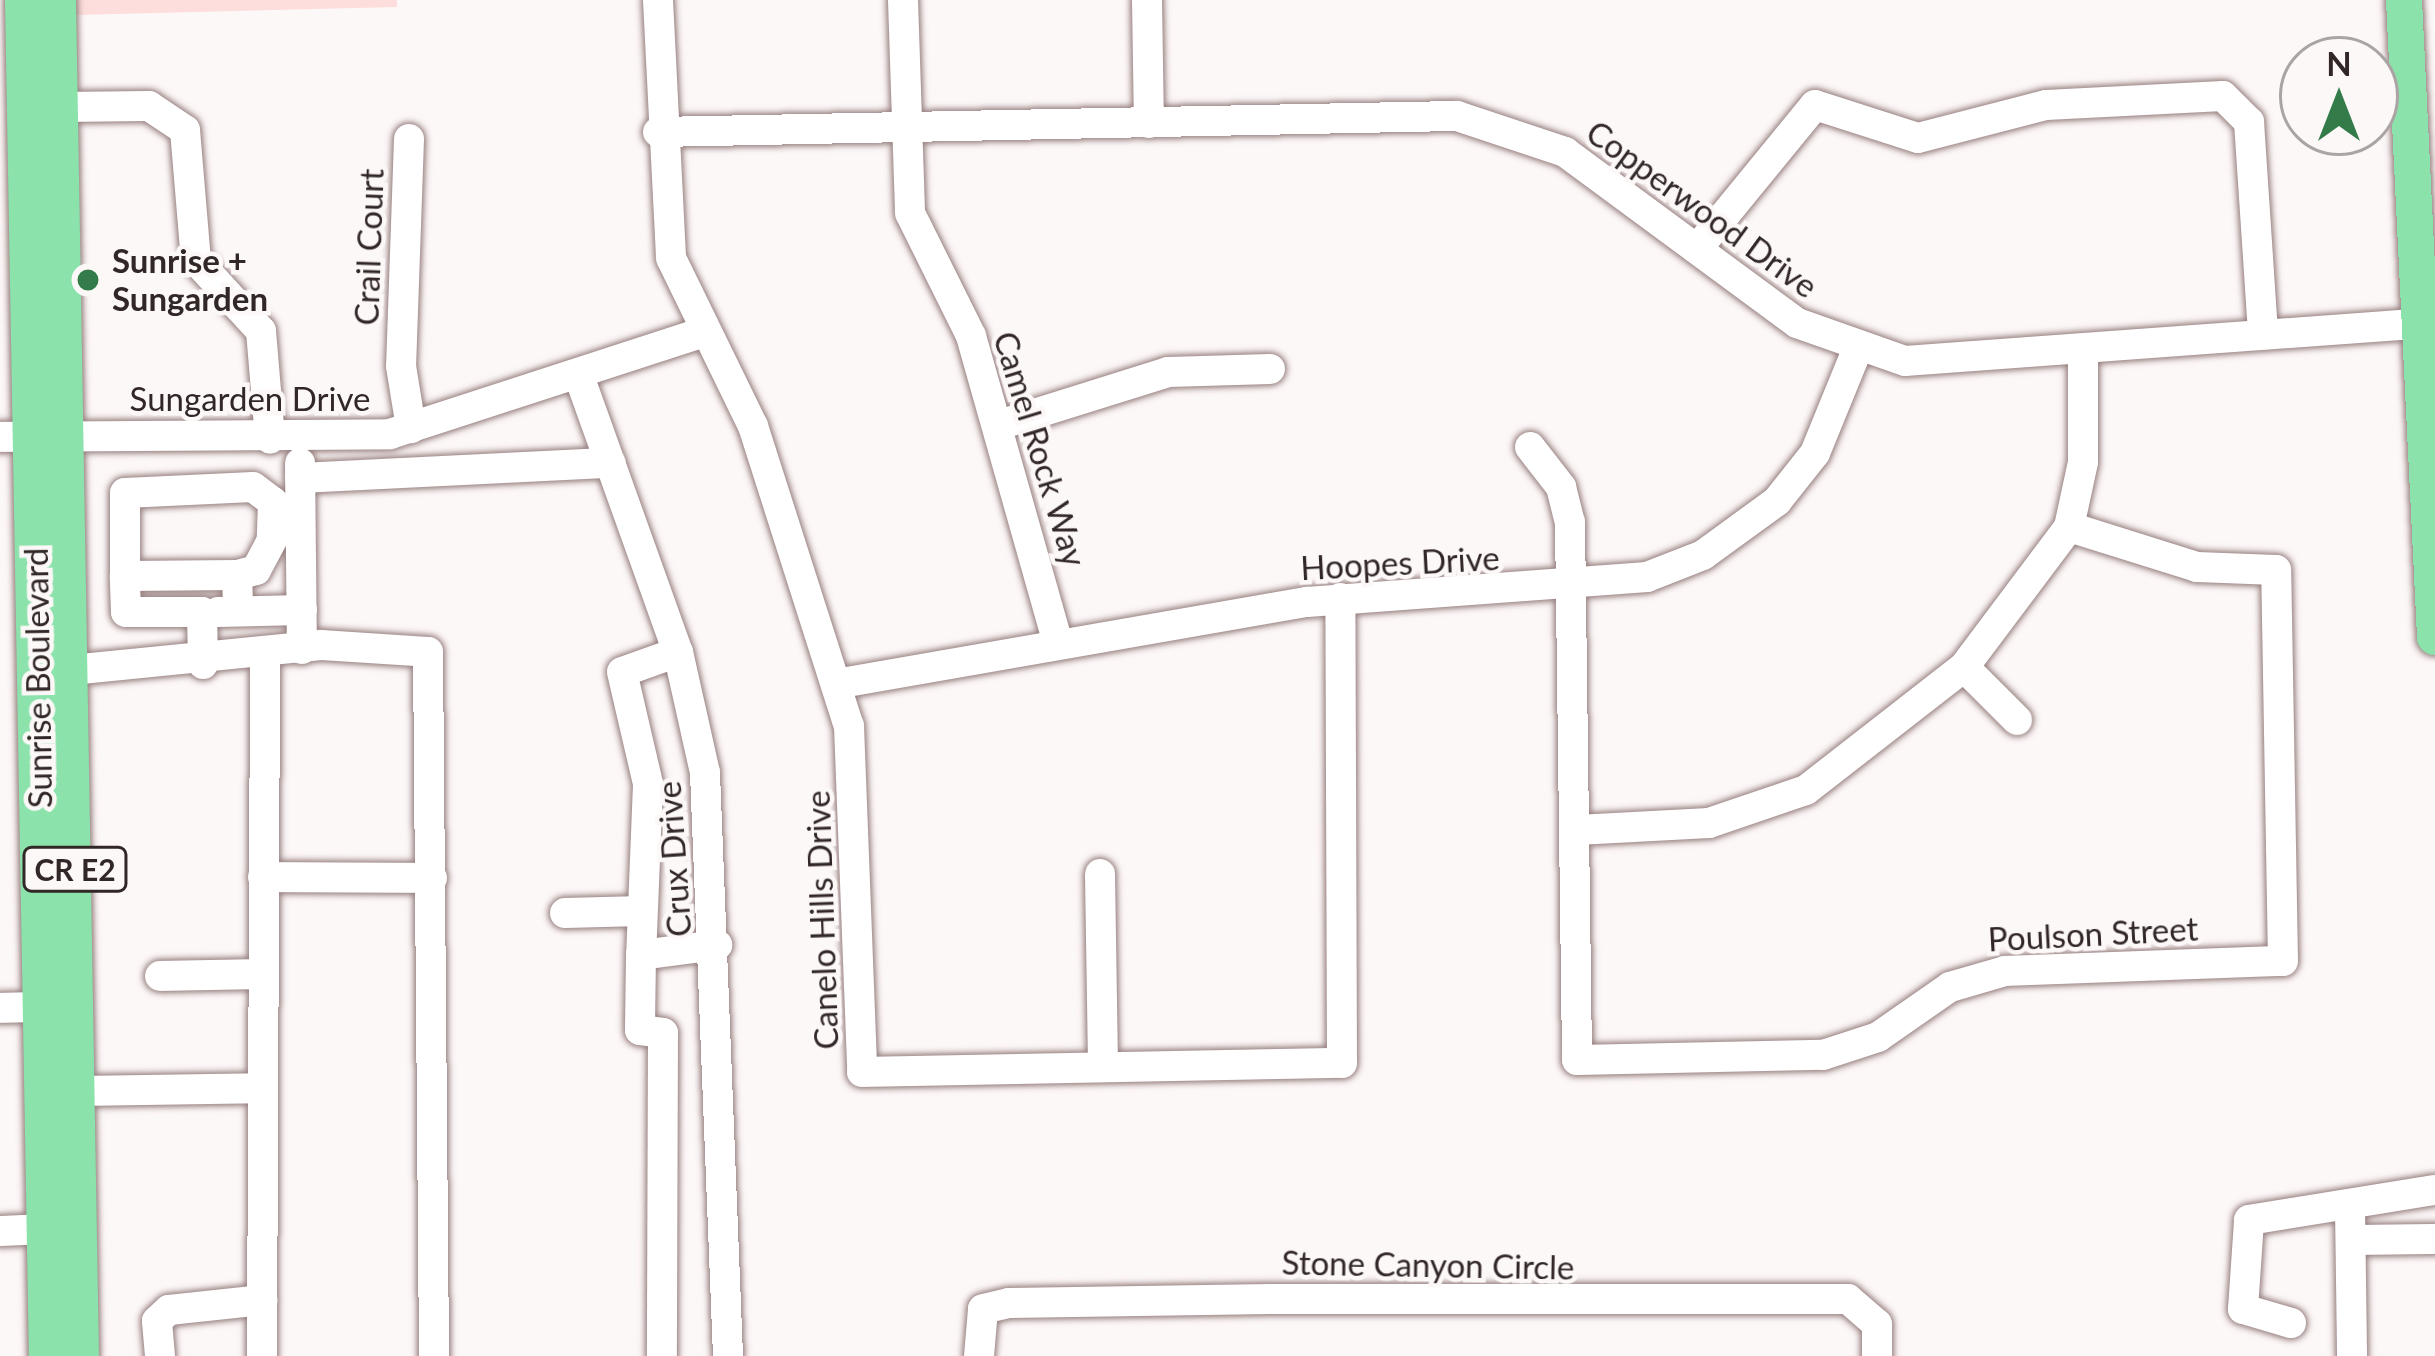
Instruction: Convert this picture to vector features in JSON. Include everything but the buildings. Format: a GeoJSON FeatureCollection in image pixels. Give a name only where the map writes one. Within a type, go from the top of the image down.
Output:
{"type":"FeatureCollection","features":[{"type":"Feature","properties":{"kind":"main road"},"geometry":{"type":"LineString","coordinates":[[2404,0],[2421,165],[2414,324],[2435,637]]}},
{"type":"Feature","properties":{"kind":"main road","name":"Sunrise Boulevard"},"geometry":{"type":"LineString","coordinates":[[26,2],[60,107],[34,436],[71,670],[81,1356]]}},
{"type":"Feature","properties":{"kind":"main road","name":"Sunrise Boulevard"},"geometry":{"type":"LineString","coordinates":[[26,2],[47,1356]]}},
{"type":"Feature","properties":{"kind":"street","name":"Canelo Hills Drive"},"geometry":{"type":"LineString","coordinates":[[658,0],[658,132],[671,258],[700,333],[753,426],[836,684],[853,761],[862,1072],[1342,1063],[1340,598]]}},
{"type":"Feature","properties":{"kind":"street","name":"Camel Rock Way"},"geometry":{"type":"LineString","coordinates":[[903,0],[910,213],[971,336],[1058,643]]}},
{"type":"Feature","properties":{"kind":"street"},"geometry":{"type":"LineString","coordinates":[[1147,0],[1149,123]]}},
{"type":"Feature","properties":{"kind":"street"},"geometry":{"type":"LineString","coordinates":[[1696,249],[1816,105],[1918,138],[2046,105],[2222,96],[2248,122],[2264,335]]}},
{"type":"Feature","properties":{"kind":"street"},"geometry":{"type":"LineString","coordinates":[[60,107],[149,106],[185,130],[196,260],[261,332],[285,439],[300,478],[302,649]]}},
{"type":"Feature","properties":{"kind":"street","name":"Copperwood Drive"},"geometry":{"type":"LineString","coordinates":[[658,132],[1149,123],[1494,125],[1565,152],[1797,323],[1857,350],[1947,362],[2414,324]]}},
{"type":"Feature","properties":{"kind":"street","name":"Crail Court"},"geometry":{"type":"LineString","coordinates":[[409,139],[401,366],[411,428]]}},
{"type":"Feature","properties":{"kind":"street","name":"Sungarden Drive"},"geometry":{"type":"LineString","coordinates":[[34,436],[285,439],[411,428],[700,333]]}},
{"type":"Feature","properties":{"kind":"street","name":"Hoopes Drive"},"geometry":{"type":"LineString","coordinates":[[836,684],[1340,598],[1572,590],[1676,568],[1754,521],[1815,453],[1857,350]]}},
{"type":"Feature","properties":{"kind":"street"},"geometry":{"type":"LineString","coordinates":[[1577,830],[1709,823],[1806,790],[1964,667],[2069,526],[2084,462],[2084,350]]}},
{"type":"Feature","properties":{"kind":"street"},"geometry":{"type":"LineString","coordinates":[[999,425],[1168,372],[1270,369]]}},
{"type":"Feature","properties":{"kind":"street","name":"Crux Drive"},"geometry":{"type":"LineString","coordinates":[[580,376],[678,652],[705,773],[717,945],[728,1356]]}},
{"type":"Feature","properties":{"kind":"street","name":"Poulson Street"},"geometry":{"type":"LineString","coordinates":[[1530,447],[1561,487],[1572,590],[1577,1060],[1823,1055],[1878,1036],[1951,987],[2006,970],[2283,961],[2276,570],[2198,567],[2069,526]]}},
{"type":"Feature","properties":{"kind":"street"},"geometry":{"type":"LineString","coordinates":[[300,478],[611,463]]}},
{"type":"Feature","properties":{"kind":"street"},"geometry":{"type":"LineString","coordinates":[[125,576],[237,575],[269,550],[266,492],[169,486],[125,493],[125,576],[126,612],[302,610]]}},
{"type":"Feature","properties":{"kind":"street"},"geometry":{"type":"LineString","coordinates":[[237,575],[238,611]]}},
{"type":"Feature","properties":{"kind":"street"},"geometry":{"type":"LineString","coordinates":[[202,612],[203,664]]}},
{"type":"Feature","properties":{"kind":"street"},"geometry":{"type":"LineString","coordinates":[[71,670],[203,664],[302,649],[428,652],[434,1356]]}},
{"type":"Feature","properties":{"kind":"street"},"geometry":{"type":"LineString","coordinates":[[662,1356],[663,1033],[640,1030],[647,784],[622,672],[678,652]]}},
{"type":"Feature","properties":{"kind":"street"},"geometry":{"type":"LineString","coordinates":[[262,1356],[265,656]]}},
{"type":"Feature","properties":{"kind":"street"},"geometry":{"type":"LineString","coordinates":[[1964,667],[2018,720]]}},
{"type":"Feature","properties":{"kind":"street"},"geometry":{"type":"LineString","coordinates":[[1100,874],[1102,1067]]}},
{"type":"Feature","properties":{"kind":"street"},"geometry":{"type":"LineString","coordinates":[[263,877],[432,878]]}},
{"type":"Feature","properties":{"kind":"street"},"geometry":{"type":"LineString","coordinates":[[565,913],[642,911]]}},
{"type":"Feature","properties":{"kind":"street"},"geometry":{"type":"LineString","coordinates":[[640,955],[717,945]]}},
{"type":"Feature","properties":{"kind":"street"},"geometry":{"type":"LineString","coordinates":[[160,976],[261,974]]}},
{"type":"Feature","properties":{"kind":"street"},"geometry":{"type":"LineString","coordinates":[[0,1008],[42,1007]]}},
{"type":"Feature","properties":{"kind":"street"},"geometry":{"type":"LineString","coordinates":[[78,1091],[260,1088]]}},
{"type":"Feature","properties":{"kind":"street"},"geometry":{"type":"LineString","coordinates":[[2291,1323],[2243,1309],[2249,1220],[2350,1208],[2435,1190]]}},
{"type":"Feature","properties":{"kind":"street"},"geometry":{"type":"LineString","coordinates":[[2350,1208],[2352,1356]]}},
{"type":"Feature","properties":{"kind":"street"},"geometry":{"type":"LineString","coordinates":[[0,1231],[46,1229]]}},
{"type":"Feature","properties":{"kind":"street"},"geometry":{"type":"LineString","coordinates":[[2350,1240],[2435,1239]]}},
{"type":"Feature","properties":{"kind":"street","name":"Stone Canyon Circle"},"geometry":{"type":"LineString","coordinates":[[979,1356],[983,1309],[1009,1303],[1270,1299],[1848,1299],[1877,1324],[1877,1356]]}},
{"type":"Feature","properties":{"kind":"street"},"geometry":{"type":"LineString","coordinates":[[160,1356],[157,1321],[169,1310],[262,1300]]}},
{"type":"Feature","properties":{"kind":"shaded area"},"geometry":{"type":"Polygon","coordinates":[[[74,0],[397,0],[397,7],[75,15],[74,0]]]}},
{"type":"Feature","properties":{"kind":"place","name":"Sunrise + Sungarden"},"geometry":{"type":"Point","coordinates":[88,280]}}]}
